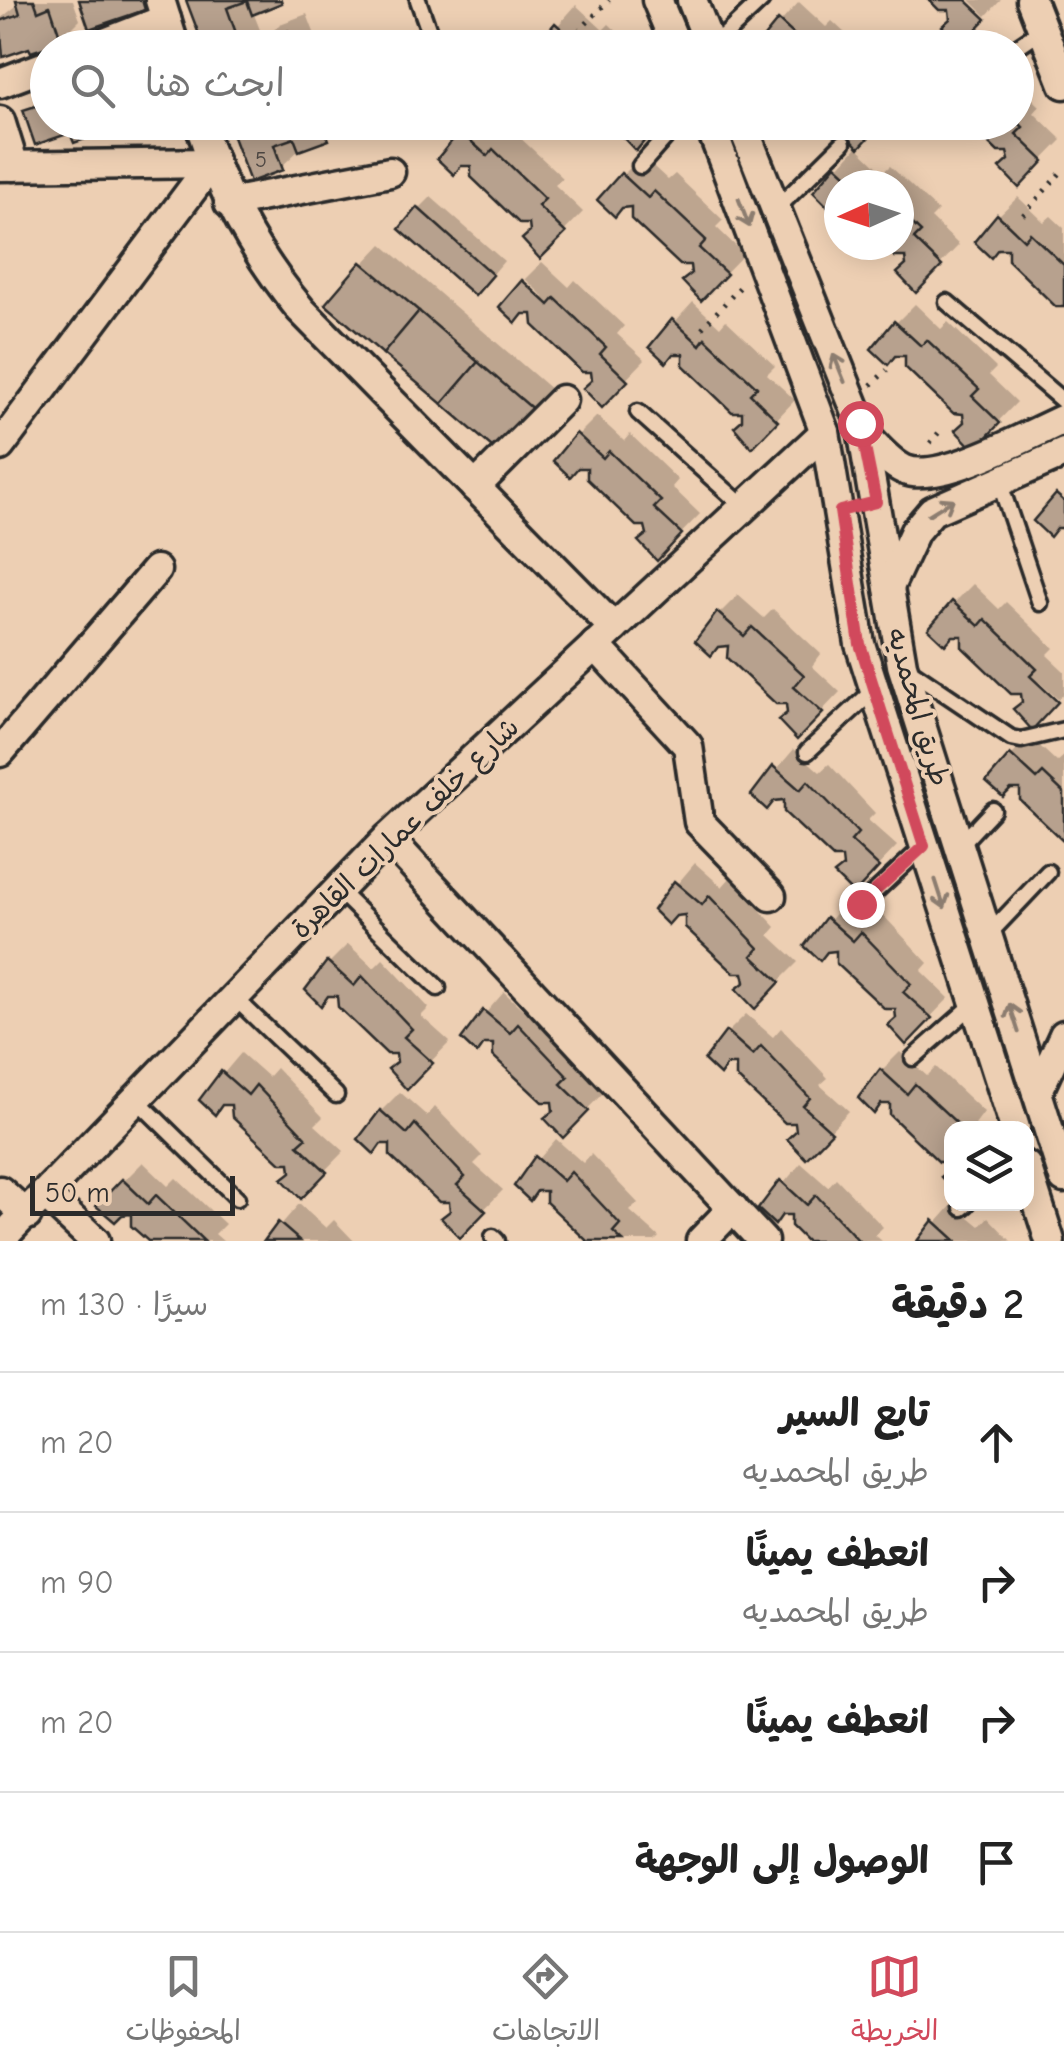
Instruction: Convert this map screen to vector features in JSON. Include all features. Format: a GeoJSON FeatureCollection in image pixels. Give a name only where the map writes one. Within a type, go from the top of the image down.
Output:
{"type":"FeatureCollection","features":[{"type":"Feature","properties":{"kind":"street"},"geometry":{"type":"LineString","coordinates":[[657,0],[670,30]]}},
{"type":"Feature","properties":{"kind":"street"},"geometry":{"type":"LineString","coordinates":[[692,0],[704,30]]}},
{"type":"Feature","properties":{"kind":"street"},"geometry":{"type":"LineString","coordinates":[[1032,0],[1054,21],[1064,84]]}},
{"type":"Feature","properties":{"kind":"street"},"geometry":{"type":"LineString","coordinates":[[126,30],[163,10]]}},
{"type":"Feature","properties":{"kind":"street"},"geometry":{"type":"LineString","coordinates":[[0,83],[30,71]]}},
{"type":"Feature","properties":{"kind":"street"},"geometry":{"type":"LineString","coordinates":[[0,121],[7,166],[212,163]]}},
{"type":"Feature","properties":{"kind":"street"},"geometry":{"type":"LineString","coordinates":[[205,140],[229,203],[249,241],[300,310],[475,487],[604,637],[688,746],[699,822],[771,896]]}},
{"type":"Feature","properties":{"kind":"street","name":"طريق المحمديه"},"geometry":{"type":"LineString","coordinates":[[716,140],[825,432],[856,621],[874,689],[1012,1121]]}},
{"type":"Feature","properties":{"kind":"street","name":"طريق المحمديه"},"geometry":{"type":"LineString","coordinates":[[748,140],[864,434],[902,664],[1064,1178]]}},
{"type":"Feature","properties":{"kind":"street"},"geometry":{"type":"LineString","coordinates":[[0,446],[212,163]]}},
{"type":"Feature","properties":{"kind":"street"},"geometry":{"type":"LineString","coordinates":[[229,203],[390,172]]}},
{"type":"Feature","properties":{"kind":"street"},"geometry":{"type":"LineString","coordinates":[[475,487],[562,400]]}},
{"type":"Feature","properties":{"kind":"street"},"geometry":{"type":"LineString","coordinates":[[864,434],[895,466],[935,474],[1064,419]]}},
{"type":"Feature","properties":{"kind":"street","name":"شارع خلف عمارات القاهرة"},"geometry":{"type":"LineString","coordinates":[[0,1240],[388,838],[825,432]]}},
{"type":"Feature","properties":{"kind":"street"},"geometry":{"type":"LineString","coordinates":[[889,587],[915,531],[932,511],[1064,454]]}},
{"type":"Feature","properties":{"kind":"street"},"geometry":{"type":"LineString","coordinates":[[840,511],[876,502]]}},
{"type":"Feature","properties":{"kind":"street"},"geometry":{"type":"LineString","coordinates":[[0,752],[156,570]]}},
{"type":"Feature","properties":{"kind":"street"},"geometry":{"type":"LineString","coordinates":[[388,838],[763,1241]]}},
{"type":"Feature","properties":{"kind":"street"},"geometry":{"type":"LineString","coordinates":[[1037,1093],[1064,1035]]}},
{"type":"Feature","properties":{"kind":"street"},"geometry":{"type":"LineString","coordinates":[[0,1191],[36,1205],[95,1241]]}},
{"type":"Feature","properties":{"kind":"street"},"geometry":{"type":"LineString","coordinates":[[1034,1191],[1050,1241]]}},
{"type":"Feature","properties":{"kind":"street"},"geometry":{"type":"LineString","coordinates":[[700,1241],[732,1208]]}},
{"type":"Feature","properties":{"kind":"lane"},"geometry":{"type":"LineString","coordinates":[[418,0],[429,30]]}},
{"type":"Feature","properties":{"kind":"lane"},"geometry":{"type":"LineString","coordinates":[[730,30],[762,0]]}},
{"type":"Feature","properties":{"kind":"lane"},"geometry":{"type":"LineString","coordinates":[[640,166],[663,140]]}},
{"type":"Feature","properties":{"kind":"lane"},"geometry":{"type":"LineString","coordinates":[[776,209],[843,144]]}},
{"type":"Feature","properties":{"kind":"lane"},"geometry":{"type":"LineString","coordinates":[[947,302],[1064,402]]}},
{"type":"Feature","properties":{"kind":"lane"},"geometry":{"type":"LineString","coordinates":[[638,412],[744,507]]}},
{"type":"Feature","properties":{"kind":"lane"},"geometry":{"type":"LineString","coordinates":[[998,480],[1040,603]]}},
{"type":"Feature","properties":{"kind":"lane"},"geometry":{"type":"LineString","coordinates":[[902,664],[1012,738],[1021,740],[1064,730]]}},
{"type":"Feature","properties":{"kind":"lane"},"geometry":{"type":"LineString","coordinates":[[807,752],[874,689]]}},
{"type":"Feature","properties":{"kind":"lane"},"geometry":{"type":"LineString","coordinates":[[959,846],[994,810]]}},
{"type":"Feature","properties":{"kind":"lane"},"geometry":{"type":"LineString","coordinates":[[861,904],[924,846]]}},
{"type":"Feature","properties":{"kind":"lane"},"geometry":{"type":"LineString","coordinates":[[988,935],[1048,872]]}},
{"type":"Feature","properties":{"kind":"lane"},"geometry":{"type":"LineString","coordinates":[[338,890],[438,988]]}},
{"type":"Feature","properties":{"kind":"lane"},"geometry":{"type":"LineString","coordinates":[[235,998],[336,1095]]}},
{"type":"Feature","properties":{"kind":"lane"},"geometry":{"type":"LineString","coordinates":[[913,1058],[975,1003]]}},
{"type":"Feature","properties":{"kind":"lane"},"geometry":{"type":"LineString","coordinates":[[137,1100],[237,1198]]}},
{"type":"Feature","properties":{"kind":"path"},"geometry":{"type":"LineString","coordinates":[[579,30],[609,0]]}},
{"type":"Feature","properties":{"kind":"path"},"geometry":{"type":"LineString","coordinates":[[1023,215],[1064,168]]}},
{"type":"Feature","properties":{"kind":"path"},"geometry":{"type":"LineString","coordinates":[[702,328],[764,263]]}},
{"type":"Feature","properties":{"kind":"building"},"geometry":{"type":"Polygon","coordinates":[[[16,0],[34,0],[38,11],[50,6],[58,30],[30,30],[30,50],[3,57],[0,21],[20,14],[16,0]]]}},
{"type":"Feature","properties":{"kind":"building"},"geometry":{"type":"Polygon","coordinates":[[[79,0],[142,0],[145,10],[89,29],[79,0]]]}},
{"type":"Feature","properties":{"kind":"building"},"geometry":{"type":"Polygon","coordinates":[[[186,0],[281,0],[282,3],[252,15],[247,1],[227,8],[235,30],[197,30],[186,0]]]}},
{"type":"Feature","properties":{"kind":"building"},"geometry":{"type":"Polygon","coordinates":[[[929,0],[966,0],[986,19],[975,30],[946,30],[942,26],[950,19],[949,10],[939,10],[929,0]]]}},
{"type":"Feature","properties":{"kind":"building"},"geometry":{"type":"Polygon","coordinates":[[[778,20],[789,30],[770,30],[778,20]]]}},
{"type":"Feature","properties":{"kind":"building"},"geometry":{"type":"Polygon","coordinates":[[[30,108],[30,130],[23,110],[30,108]]]}},
{"type":"Feature","properties":{"kind":"building"},"geometry":{"type":"Polygon","coordinates":[[[234,140],[288,140],[274,145],[283,170],[250,182],[234,140]]]}},
{"type":"Feature","properties":{"kind":"building"},"geometry":{"type":"Polygon","coordinates":[[[295,140],[329,140],[299,151],[295,140]]]}},
{"type":"Feature","properties":{"kind":"building"},"geometry":{"type":"Polygon","coordinates":[[[453,140],[470,140],[487,156],[493,149],[545,199],[538,206],[566,233],[540,259],[522,239],[530,232],[529,224],[520,224],[471,177],[471,166],[461,166],[454,175],[437,159],[453,140]]]}},
{"type":"Feature","properties":{"kind":"building"},"geometry":{"type":"Polygon","coordinates":[[[626,140],[645,140],[636,151],[626,140]]]}},
{"type":"Feature","properties":{"kind":"building"},"geometry":{"type":"Polygon","coordinates":[[[986,140],[1022,140],[1044,161],[1019,188],[1000,168],[1009,160],[1007,152],[998,152],[986,140]]]}},
{"type":"Feature","properties":{"kind":"building"},"geometry":{"type":"Polygon","coordinates":[[[621,173],[648,198],[654,191],[706,240],[699,248],[727,274],[701,301],[682,281],[691,274],[690,265],[680,265],[631,219],[631,207],[622,208],[615,217],[597,200],[621,173]]]}},
{"type":"Feature","properties":{"kind":"building"},"geometry":{"type":"Polygon","coordinates":[[[824,179],[824,203],[813,192],[824,179]]]}},
{"type":"Feature","properties":{"kind":"building"},"geometry":{"type":"Polygon","coordinates":[[[417,207],[493,275],[475,296],[399,229],[417,207]]]}},
{"type":"Feature","properties":{"kind":"building"},"geometry":{"type":"Polygon","coordinates":[[[997,214],[1024,240],[1030,233],[1064,265],[1064,307],[1056,307],[1008,260],[1008,249],[998,249],[991,258],[974,242],[997,214]]]}},
{"type":"Feature","properties":{"kind":"building"},"geometry":{"type":"Polygon","coordinates":[[[914,239],[942,266],[916,293],[897,273],[906,265],[905,260],[914,260],[914,239]]]}},
{"type":"Feature","properties":{"kind":"building"},"geometry":{"type":"Polygon","coordinates":[[[361,262],[419,311],[383,354],[325,304],[361,262]]]}},
{"type":"Feature","properties":{"kind":"building"},"geometry":{"type":"Polygon","coordinates":[[[522,280],[549,305],[555,298],[606,347],[600,354],[628,381],[602,408],[583,388],[592,380],[591,372],[582,372],[533,325],[532,314],[523,314],[516,323],[499,307],[522,280]]]}},
{"type":"Feature","properties":{"kind":"building"},"geometry":{"type":"Polygon","coordinates":[[[419,311],[478,362],[442,404],[383,354],[419,311]]]}},
{"type":"Feature","properties":{"kind":"building"},"geometry":{"type":"Polygon","coordinates":[[[672,319],[700,345],[705,338],[757,387],[750,394],[778,421],[752,448],[734,427],[742,420],[742,412],[732,412],[683,365],[683,354],[673,354],[666,363],[649,347],[672,319]]]}},
{"type":"Feature","properties":{"kind":"building"},"geometry":{"type":"Polygon","coordinates":[[[894,321],[921,346],[927,340],[979,389],[972,396],[1000,423],[974,450],[955,430],[964,422],[963,414],[953,413],[905,367],[905,356],[895,356],[888,365],[871,349],[894,321]]]}},
{"type":"Feature","properties":{"kind":"building"},"geometry":{"type":"Polygon","coordinates":[[[478,362],[535,411],[499,453],[442,404],[478,362]]]}},
{"type":"Feature","properties":{"kind":"building"},"geometry":{"type":"Polygon","coordinates":[[[576,433],[603,458],[609,451],[661,501],[654,508],[682,534],[657,561],[638,541],[647,534],[645,526],[636,526],[587,479],[587,468],[578,468],[570,477],[553,461],[576,433]]]}},
{"type":"Feature","properties":{"kind":"building"},"geometry":{"type":"Polygon","coordinates":[[[1056,494],[1064,501],[1064,528],[1057,528],[1050,537],[1033,521],[1056,494]]]}},
{"type":"Feature","properties":{"kind":"building"},"geometry":{"type":"Polygon","coordinates":[[[952,601],[979,626],[985,619],[1037,669],[1030,676],[1058,702],[1032,730],[1013,709],[1022,702],[1021,694],[1011,694],[962,647],[962,636],[953,636],[945,645],[928,629],[952,601]]]}},
{"type":"Feature","properties":{"kind":"building"},"geometry":{"type":"Polygon","coordinates":[[[717,612],[744,636],[752,627],[804,675],[794,687],[823,713],[797,740],[778,720],[787,713],[786,704],[776,704],[727,658],[728,646],[718,647],[711,656],[695,641],[717,612]]]}},
{"type":"Feature","properties":{"kind":"building"},"geometry":{"type":"Polygon","coordinates":[[[1010,754],[1037,779],[1043,773],[1064,793],[1064,842],[1020,800],[1020,789],[1011,789],[1003,797],[986,782],[1010,754]]]}},
{"type":"Feature","properties":{"kind":"building"},"geometry":{"type":"Polygon","coordinates":[[[773,766],[800,790],[808,781],[858,833],[851,841],[879,867],[854,894],[834,874],[843,867],[842,858],[833,858],[784,812],[784,800],[774,801],[767,810],[751,795],[773,766]]]}},
{"type":"Feature","properties":{"kind":"building"},"geometry":{"type":"Polygon","coordinates":[[[674,881],[702,905],[709,896],[759,948],[752,956],[780,982],[755,1009],[736,989],[745,982],[743,973],[734,973],[685,927],[685,915],[676,916],[668,925],[653,910],[674,881]]]}},
{"type":"Feature","properties":{"kind":"building"},"geometry":{"type":"Polygon","coordinates":[[[826,917],[853,941],[861,932],[911,984],[903,992],[932,1018],[906,1045],[888,1025],[896,1018],[895,1009],[885,1009],[836,963],[836,951],[827,952],[820,961],[804,946],[826,917]]]}},
{"type":"Feature","properties":{"kind":"building"},"geometry":{"type":"Polygon","coordinates":[[[327,961],[354,986],[362,976],[412,1029],[404,1037],[433,1063],[407,1090],[388,1069],[397,1062],[396,1054],[387,1054],[338,1007],[337,996],[328,996],[321,1006],[305,990],[327,961]]]}},
{"type":"Feature","properties":{"kind":"building"},"geometry":{"type":"Polygon","coordinates":[[[483,1010],[510,1033],[518,1024],[568,1077],[561,1084],[589,1111],[563,1138],[544,1118],[553,1111],[552,1102],[542,1102],[493,1056],[493,1044],[484,1044],[477,1054],[461,1039],[483,1010]]]}},
{"type":"Feature","properties":{"kind":"building"},"geometry":{"type":"Polygon","coordinates":[[[726,1031],[753,1055],[761,1046],[810,1098],[803,1106],[832,1132],[806,1159],[787,1139],[796,1131],[795,1123],[785,1123],[736,1077],[736,1065],[727,1065],[720,1075],[704,1060],[726,1031]]]}},
{"type":"Feature","properties":{"kind":"building"},"geometry":{"type":"Polygon","coordinates":[[[880,1069],[907,1094],[915,1084],[955,1121],[944,1121],[944,1162],[939,1162],[890,1115],[890,1104],[881,1104],[874,1114],[858,1098],[880,1069]]]}},
{"type":"Feature","properties":{"kind":"building"},"geometry":{"type":"Polygon","coordinates":[[[221,1071],[248,1095],[256,1085],[306,1138],[298,1145],[327,1172],[301,1199],[282,1179],[291,1172],[290,1163],[281,1163],[232,1117],[231,1105],[222,1105],[215,1115],[199,1100],[221,1071]]]}},
{"type":"Feature","properties":{"kind":"building"},"geometry":{"type":"Polygon","coordinates":[[[380,1110],[407,1134],[415,1124],[465,1177],[457,1185],[486,1211],[460,1238],[441,1218],[450,1211],[449,1202],[439,1202],[390,1156],[390,1144],[381,1144],[374,1154],[358,1139],[380,1110]]]}},
{"type":"Feature","properties":{"kind":"building"},"geometry":{"type":"Polygon","coordinates":[[[535,1156],[563,1181],[571,1172],[620,1224],[613,1232],[623,1241],[587,1241],[546,1202],[546,1191],[537,1191],[530,1201],[514,1186],[535,1156]]]}},
{"type":"Feature","properties":{"kind":"building"},"geometry":{"type":"Polygon","coordinates":[[[122,1179],[148,1204],[156,1195],[204,1241],[148,1241],[131,1226],[131,1214],[122,1215],[115,1222],[96,1206],[122,1179]]]}},
{"type":"Feature","properties":{"kind":"building"},"geometry":{"type":"Polygon","coordinates":[[[780,1180],[807,1205],[816,1195],[859,1241],[806,1241],[791,1226],[791,1215],[782,1215],[775,1225],[758,1209],[780,1180]]]}},
{"type":"Feature","properties":{"kind":"building"},"geometry":{"type":"Polygon","coordinates":[[[933,1220],[956,1241],[917,1241],[933,1220]]]}},
{"type":"Feature","properties":{"kind":"building"},"geometry":{"type":"Polygon","coordinates":[[[278,1222],[300,1241],[264,1241],[278,1222]]]}},
{"type":"Feature","properties":{"kind":"route"},"geometry":{"type":"LineString","coordinates":[[860,423],[876,502],[840,511],[852,597],[860,644],[924,846],[861,904]]}}]}
